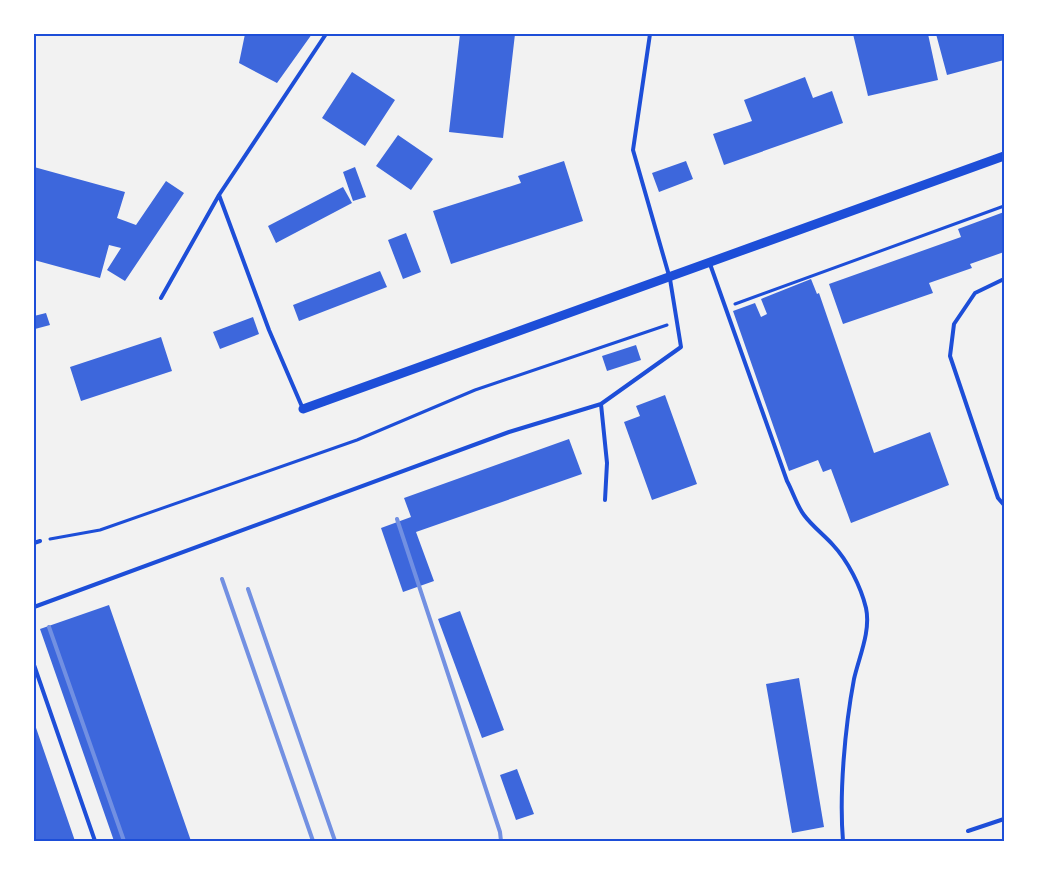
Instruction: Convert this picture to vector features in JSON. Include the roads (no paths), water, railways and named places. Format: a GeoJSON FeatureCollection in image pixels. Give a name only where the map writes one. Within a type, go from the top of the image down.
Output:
{"type":"FeatureCollection","features":[{"type":"Feature","properties":{"kind":"street"},"geometry":{"type":"LineString","coordinates":[[303,409],[670,279],[1004,156]]}},
{"type":"Feature","properties":{"kind":"lane"},"geometry":{"type":"LineString","coordinates":[[161,298],[220,194],[326,34]]}},
{"type":"Feature","properties":{"kind":"lane"},"geometry":{"type":"LineString","coordinates":[[34,606],[509,432],[601,404],[681,347],[670,279],[633,150],[650,34]]}},
{"type":"Feature","properties":{"kind":"lane"},"geometry":{"type":"LineString","coordinates":[[220,194],[267,324],[303,409]]}},
{"type":"Feature","properties":{"kind":"lane"},"geometry":{"type":"LineString","coordinates":[[710,264],[791,489],[803,514],[835,547],[847,565],[867,610],[866,631],[854,678],[847,727],[842,841]]}},
{"type":"Feature","properties":{"kind":"lane"},"geometry":{"type":"LineString","coordinates":[[1004,279],[975,293],[954,324],[950,356],[998,498],[1004,505]]}},
{"type":"Feature","properties":{"kind":"lane"},"geometry":{"type":"LineString","coordinates":[[601,404],[607,463],[605,500]]}},
{"type":"Feature","properties":{"kind":"lane"},"geometry":{"type":"LineString","coordinates":[[34,543],[40,540]]}},
{"type":"Feature","properties":{"kind":"lane"},"geometry":{"type":"LineString","coordinates":[[34,666],[95,841]]}},
{"type":"Feature","properties":{"kind":"lane"},"geometry":{"type":"LineString","coordinates":[[968,831],[1004,818]]}},
{"type":"Feature","properties":{"kind":"railway"},"geometry":{"type":"LineString","coordinates":[[397,519],[500,832],[501,841]]}},
{"type":"Feature","properties":{"kind":"railway"},"geometry":{"type":"LineString","coordinates":[[222,579],[313,841]]}},
{"type":"Feature","properties":{"kind":"railway"},"geometry":{"type":"LineString","coordinates":[[248,589],[335,841]]}},
{"type":"Feature","properties":{"kind":"railway"},"geometry":{"type":"LineString","coordinates":[[49,627],[124,841]]}}]}
